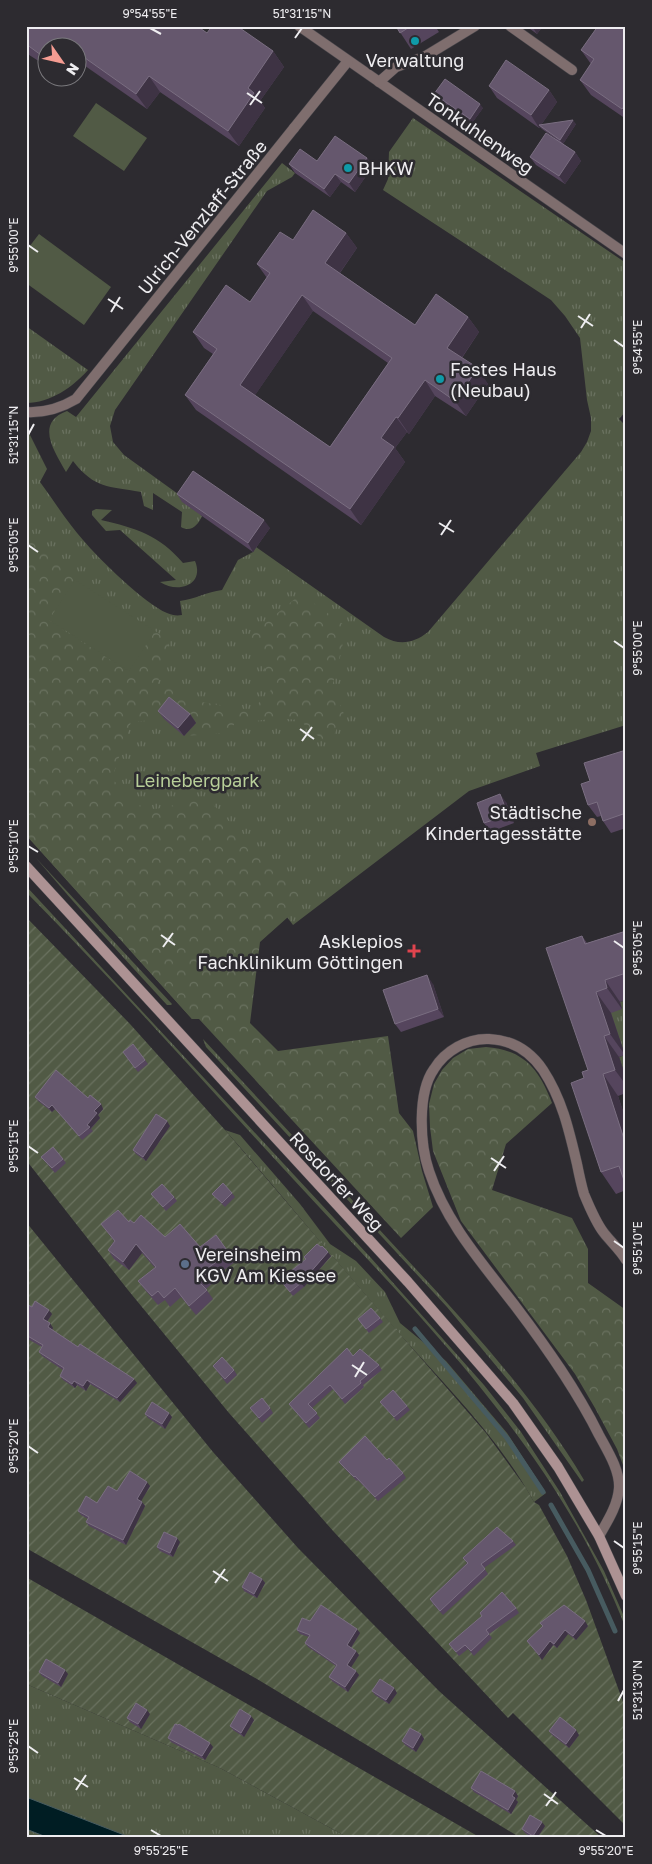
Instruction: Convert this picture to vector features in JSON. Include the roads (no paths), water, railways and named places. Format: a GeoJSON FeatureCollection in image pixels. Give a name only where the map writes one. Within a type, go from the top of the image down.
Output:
{"type":"FeatureCollection","features":[{"type":"Feature","properties":{"kind":"main road","name":"Rosdorfer Weg"},"geometry":{"type":"LineString","coordinates":[[26,866],[408,1282],[513,1403],[558,1467],[599,1536],[626,1596]]}},
{"type":"Feature","properties":{"kind":"street","name":"Tonkuhlenweg"},"geometry":{"type":"LineString","coordinates":[[299,26],[626,254]]}},
{"type":"Feature","properties":{"kind":"street"},"geometry":{"type":"LineString","coordinates":[[316,38],[318,26]]}},
{"type":"Feature","properties":{"kind":"street"},"geometry":{"type":"LineString","coordinates":[[379,82],[396,67],[424,57],[475,26]]}},
{"type":"Feature","properties":{"kind":"street"},"geometry":{"type":"LineString","coordinates":[[510,26],[572,70]]}},
{"type":"Feature","properties":{"kind":"street","name":"Ulrich-Venzlaff-Straße"},"geometry":{"type":"LineString","coordinates":[[26,412],[52,409],[76,399],[348,61]]}},
{"type":"Feature","properties":{"kind":"street"},"geometry":{"type":"LineString","coordinates":[[599,1536],[609,1519],[619,1488],[618,1478],[607,1450],[582,1401],[553,1357],[455,1228],[438,1197],[428,1168],[421,1122],[422,1101],[426,1084],[439,1060],[466,1042],[484,1038],[498,1039],[524,1048],[537,1062],[553,1086],[561,1104],[584,1194],[602,1232],[626,1260]]}},
{"type":"Feature","properties":{"kind":"water"},"geometry":{"type":"Polygon","coordinates":[[[26,1797],[132,1838],[49,1838],[26,1829],[26,1797]]]}},
{"type":"Feature","properties":{"kind":"waterway"},"geometry":{"type":"LineString","coordinates":[[415,1329],[507,1438],[543,1492]]}},
{"type":"Feature","properties":{"kind":"waterway"},"geometry":{"type":"LineString","coordinates":[[551,1505],[588,1570],[615,1631]]}},
{"type":"Feature","properties":{"kind":"place","name":"Verwaltung"},"geometry":{"type":"Point","coordinates":[415,41]}},
{"type":"Feature","properties":{"kind":"place","name":"BHKW"},"geometry":{"type":"Point","coordinates":[348,168]}},
{"type":"Feature","properties":{"kind":"place","name":"Festes Haus (Neubau)"},"geometry":{"type":"Point","coordinates":[440,379]}},
{"type":"Feature","properties":{"kind":"place","name":"Städtische Kindertagesstätte"},"geometry":{"type":"Point","coordinates":[592,822]}},
{"type":"Feature","properties":{"kind":"place","name":"Asklepios Fachklinikum Göttingen"},"geometry":{"type":"Point","coordinates":[414,951]}},
{"type":"Feature","properties":{"kind":"place","name":"Vereinsheim KGV Am Kiessee"},"geometry":{"type":"Point","coordinates":[185,1264]}},
{"type":"Feature","properties":{"kind":"park label","name":"Leinebergpark"},"geometry":{"type":"Point","coordinates":[197,780]}}]}
